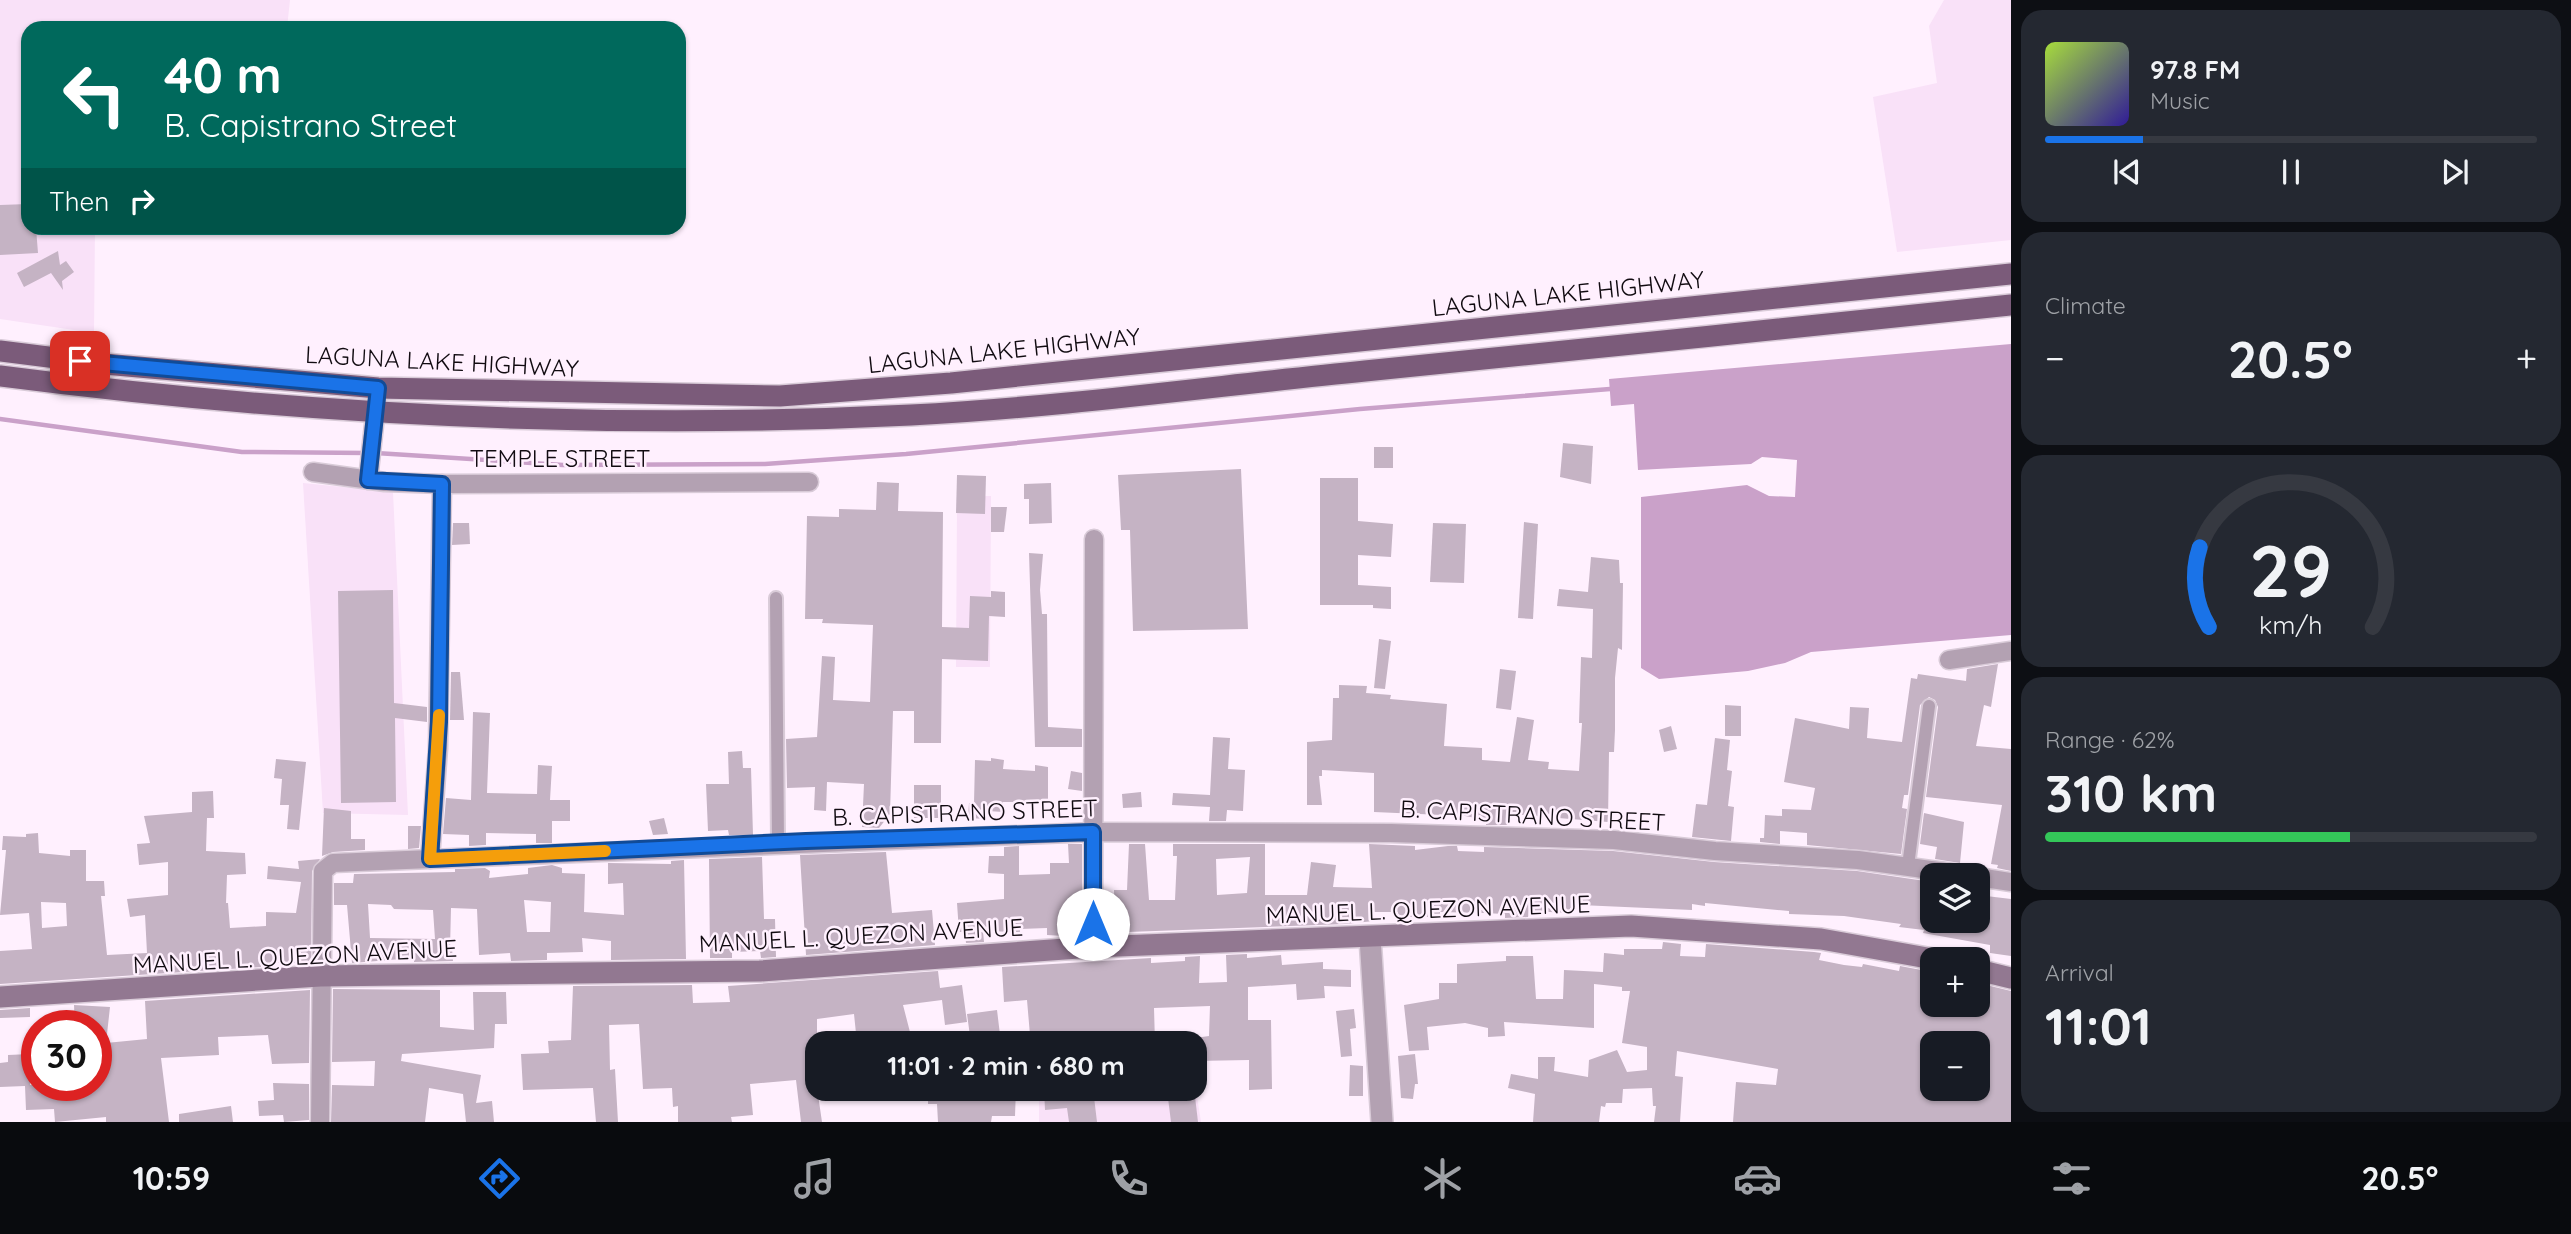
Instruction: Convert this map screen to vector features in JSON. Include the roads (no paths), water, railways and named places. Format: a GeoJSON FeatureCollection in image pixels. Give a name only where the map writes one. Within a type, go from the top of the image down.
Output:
{"type":"FeatureCollection","features":[{"type":"Feature","properties":{"kind":"main road","name":"LAGUNA LAKE HIGHWAY"},"geometry":{"type":"LineString","coordinates":[[0,351],[104,364],[378,388],[579,394],[816,394],[951,383],[2011,274]]}},
{"type":"Feature","properties":{"kind":"main road","name":"LAGUNA LAKE HIGHWAY"},"geometry":{"type":"LineString","coordinates":[[0,376],[109,390],[374,413],[575,419],[780,419],[912,415],[1075,403],[2011,305]]}},
{"type":"Feature","properties":{"kind":"main road","name":"MANUEL L. QUEZON AVENUE"},"geometry":{"type":"LineString","coordinates":[[0,997],[320,976],[760,971],[1093,947],[1631,926],[1821,939],[1920,957]]}},
{"type":"Feature","properties":{"kind":"main road"},"geometry":{"type":"LineString","coordinates":[[1990,973],[2011,978]]}},
{"type":"Feature","properties":{"kind":"street"},"geometry":{"type":"LineString","coordinates":[[369,474],[378,388]]}},
{"type":"Feature","properties":{"kind":"street","name":"TEMPLE STREET"},"geometry":{"type":"LineString","coordinates":[[313,472],[369,474],[442,484],[808,482]]}},
{"type":"Feature","properties":{"kind":"street"},"geometry":{"type":"LineString","coordinates":[[430,859],[439,722],[442,484]]}},
{"type":"Feature","properties":{"kind":"street"},"geometry":{"type":"LineString","coordinates":[[1093,947],[1094,539]]}},
{"type":"Feature","properties":{"kind":"street"},"geometry":{"type":"LineString","coordinates":[[776,597],[778,843]]}},
{"type":"Feature","properties":{"kind":"street"},"geometry":{"type":"LineString","coordinates":[[1949,660],[2011,651]]}},
{"type":"Feature","properties":{"kind":"street"},"geometry":{"type":"LineString","coordinates":[[1908,866],[1929,706]]}},
{"type":"Feature","properties":{"kind":"street","name":"B. CAPISTRANO STREET"},"geometry":{"type":"LineString","coordinates":[[320,976],[325,970],[323,872],[333,863],[1093,832],[1537,836],[1920,868]]}},
{"type":"Feature","properties":{"kind":"street"},"geometry":{"type":"LineString","coordinates":[[1990,879],[2011,882]]}},
{"type":"Feature","properties":{"kind":"street"},"geometry":{"type":"LineString","coordinates":[[1370,938],[1382,1122]]}},
{"type":"Feature","properties":{"kind":"street"},"geometry":{"type":"LineString","coordinates":[[320,976],[320,1122]]}},
{"type":"Feature","properties":{"kind":"waterway"},"geometry":{"type":"LineString","coordinates":[[376,453],[563,465],[765,464],[906,454],[1360,409],[1610,389]]}},
{"type":"Feature","properties":{"kind":"waterway"},"geometry":{"type":"LineString","coordinates":[[0,419],[242,452],[367,453]]}}]}
